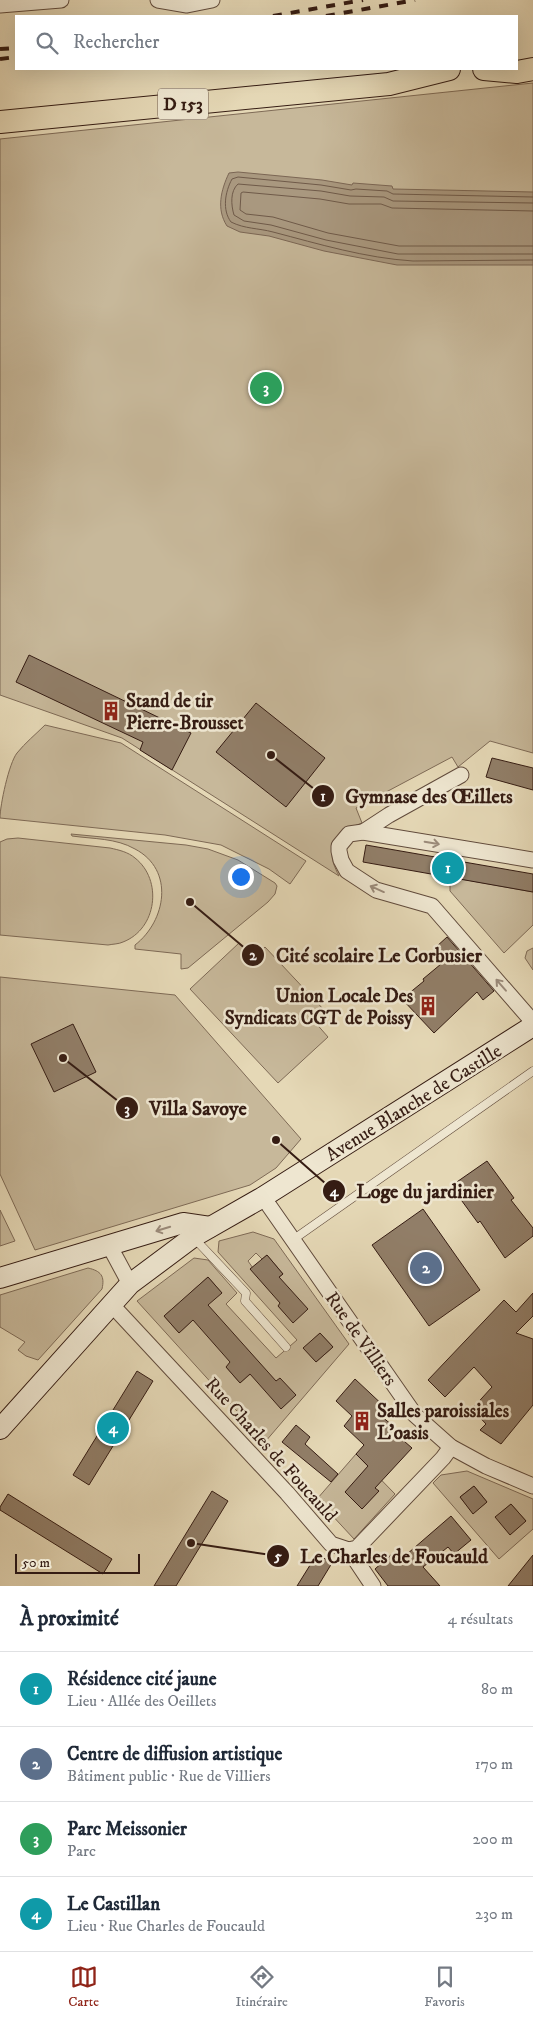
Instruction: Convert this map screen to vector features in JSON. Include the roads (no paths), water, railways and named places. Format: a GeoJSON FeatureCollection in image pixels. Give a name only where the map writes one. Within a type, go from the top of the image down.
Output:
{"type":"FeatureCollection","features":[{"type":"Feature","properties":{"kind":"main road"},"geometry":{"type":"LineString","coordinates":[[518,56],[533,54]]}},
{"type":"Feature","properties":{"kind":"main road"},"geometry":{"type":"LineString","coordinates":[[495,70],[517,72],[533,69]]}},
{"type":"Feature","properties":{"kind":"main road","name":"D 153"},"geometry":{"type":"LineString","coordinates":[[0,110],[297,83],[358,76],[385,70]]}},
{"type":"Feature","properties":{"kind":"main road","name":"D 153"},"geometry":{"type":"LineString","coordinates":[[0,122],[389,84],[445,70]]}},
{"type":"Feature","properties":{"kind":"street"},"geometry":{"type":"LineString","coordinates":[[0,5],[61,0]]}},
{"type":"Feature","properties":{"kind":"street"},"geometry":{"type":"LineString","coordinates":[[158,0],[187,5],[212,0]]}},
{"type":"Feature","properties":{"kind":"street"},"geometry":{"type":"LineString","coordinates":[[363,832],[389,815],[462,775]]}},
{"type":"Feature","properties":{"kind":"street"},"geometry":{"type":"LineString","coordinates":[[533,860],[363,832],[349,834],[339,846],[341,860],[347,871],[376,890],[432,906],[533,1022]]}},
{"type":"Feature","properties":{"kind":"street","name":"Avenue Blanche de Castille"},"geometry":{"type":"LineString","coordinates":[[0,1429],[130,1284],[202,1232],[263,1197],[533,1026]]}},
{"type":"Feature","properties":{"kind":"street","name":"Rue de Villiers"},"geometry":{"type":"LineString","coordinates":[[263,1197],[294,1239],[415,1416],[451,1447],[486,1466],[533,1486]]}},
{"type":"Feature","properties":{"kind":"street"},"geometry":{"type":"LineString","coordinates":[[0,1278],[183,1222],[202,1232]]}},
{"type":"Feature","properties":{"kind":"street"},"geometry":{"type":"LineString","coordinates":[[109,1245],[130,1284]]}},
{"type":"Feature","properties":{"kind":"street","name":"Rue Charles de Foucauld"},"geometry":{"type":"LineString","coordinates":[[111,1304],[287,1493],[331,1544],[349,1550]]}},
{"type":"Feature","properties":{"kind":"street"},"geometry":{"type":"LineString","coordinates":[[373,1586],[349,1550],[357,1548],[443,1458],[451,1447]]}},
{"type":"Feature","properties":{"kind":"lane"},"geometry":{"type":"LineString","coordinates":[[294,1239],[533,1071]]}},
{"type":"Feature","properties":{"kind":"lane"},"geometry":{"type":"LineString","coordinates":[[202,1232],[246,1293],[245,1300],[286,1347]]}},
{"type":"Feature","properties":{"kind":"water"},"geometry":{"type":"Polygon","coordinates":[[[238,172],[322,180],[352,185],[353,183],[392,186],[393,189],[533,192],[533,265],[397,265],[324,251],[269,236],[240,232],[227,226],[221,206],[222,193],[229,173],[238,172]]]}},
{"type":"Feature","properties":{"kind":"railway"},"geometry":{"type":"LineString","coordinates":[[279,15],[363,0]]}},
{"type":"Feature","properties":{"kind":"railway"},"geometry":{"type":"LineString","coordinates":[[332,15],[415,0]]}},
{"type":"Feature","properties":{"kind":"railway"},"geometry":{"type":"LineString","coordinates":[[0,49],[15,48]]}},
{"type":"Feature","properties":{"kind":"railway"},"geometry":{"type":"LineString","coordinates":[[0,59],[15,57]]}},
{"type":"Feature","properties":{"kind":"place","name":"Parc Meissonier"},"geometry":{"type":"Point","coordinates":[266,388]}},
{"type":"Feature","properties":{"kind":"place","name":"Stand de tir Pierre-Brousset"},"geometry":{"type":"Point","coordinates":[111,711]}},
{"type":"Feature","properties":{"kind":"place","name":"Gymnase des Œillets"},"geometry":{"type":"Point","coordinates":[271,755]}},
{"type":"Feature","properties":{"kind":"place","name":"Résidence cité jaune"},"geometry":{"type":"Point","coordinates":[448,868]}},
{"type":"Feature","properties":{"kind":"place","name":"Cité scolaire Le Corbusier"},"geometry":{"type":"Point","coordinates":[190,902]}},
{"type":"Feature","properties":{"kind":"place","name":"Union Locale Des Syndicats CGT de Poissy"},"geometry":{"type":"Point","coordinates":[428,1006]}},
{"type":"Feature","properties":{"kind":"place","name":"Villa Savoye"},"geometry":{"type":"Point","coordinates":[63,1058]}},
{"type":"Feature","properties":{"kind":"place","name":"Loge du jardinier"},"geometry":{"type":"Point","coordinates":[276,1140]}},
{"type":"Feature","properties":{"kind":"place","name":"Centre de diffusion artistique"},"geometry":{"type":"Point","coordinates":[426,1268]}},
{"type":"Feature","properties":{"kind":"place","name":"Salles paroissiales L'oasis"},"geometry":{"type":"Point","coordinates":[362,1421]}},
{"type":"Feature","properties":{"kind":"place","name":"Le Castillan"},"geometry":{"type":"Point","coordinates":[113,1428]}},
{"type":"Feature","properties":{"kind":"place","name":"Le Charles de Foucauld"},"geometry":{"type":"Point","coordinates":[191,1543]}}]}
